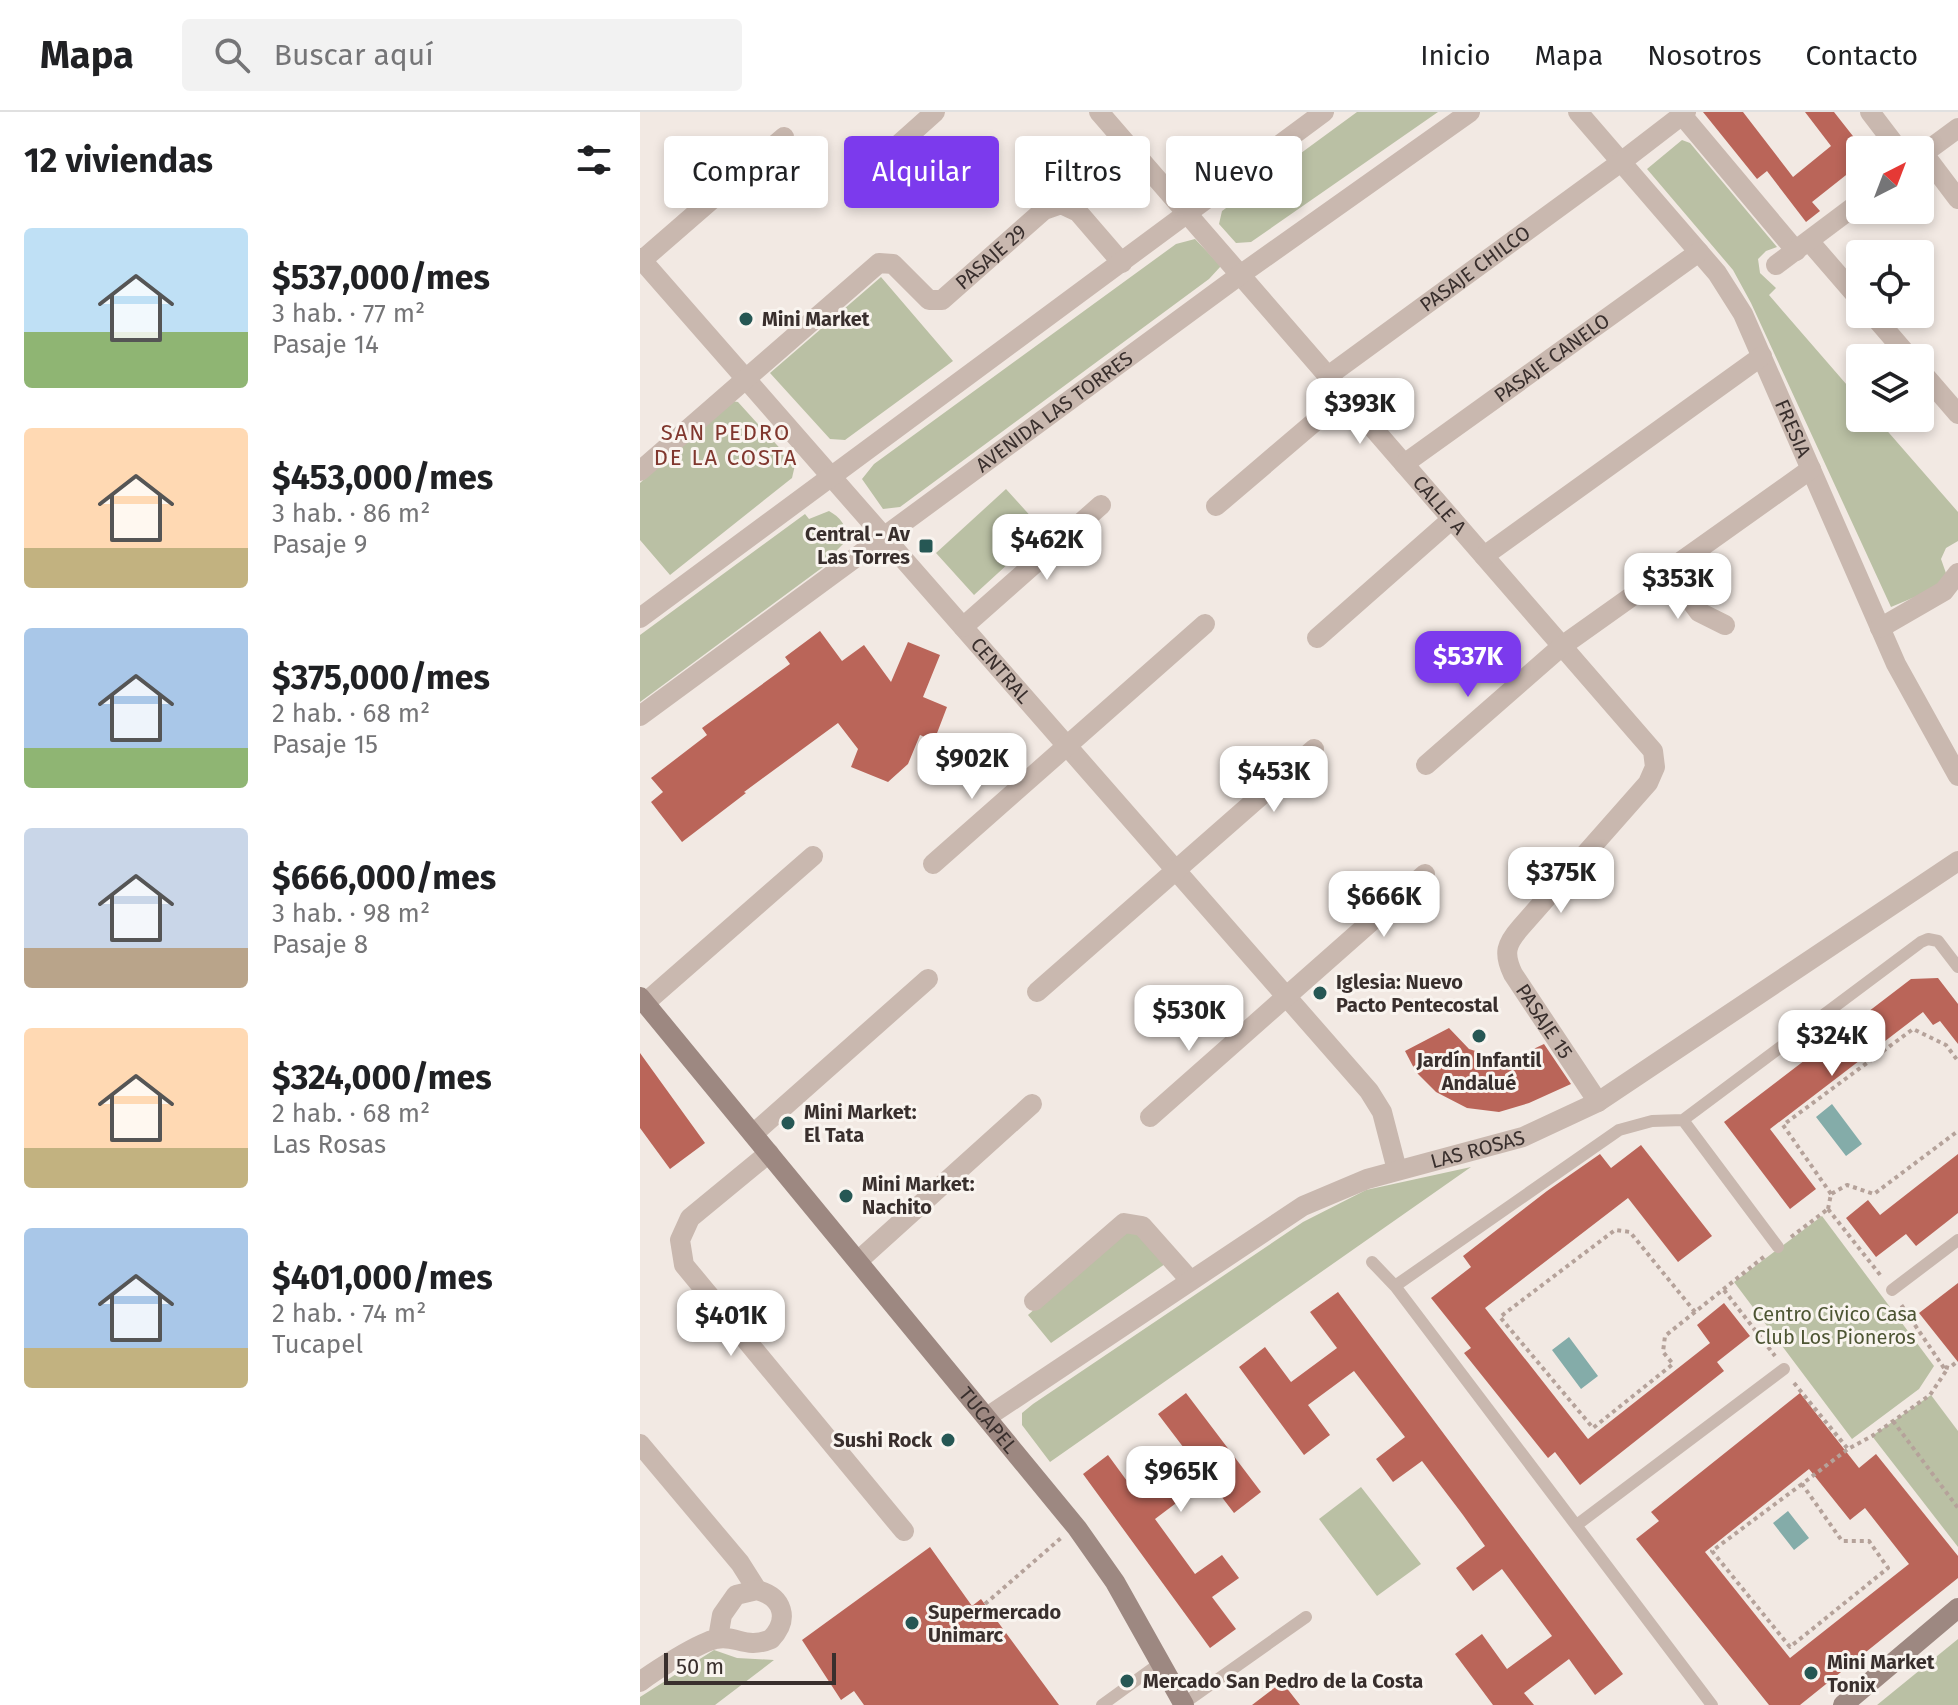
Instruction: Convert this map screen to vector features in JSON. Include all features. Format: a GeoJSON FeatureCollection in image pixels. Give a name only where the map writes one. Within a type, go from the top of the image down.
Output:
{"type":"FeatureCollection","features":[{"type":"Feature","properties":{"kind":"main road","name":"TUCAPEL"},"geometry":{"type":"LineString","coordinates":[[642,1002],[1077,1528],[1115,1582],[1183,1704]]}},
{"type":"Feature","properties":{"kind":"main road"},"geometry":{"type":"LineString","coordinates":[[1843,1705],[1958,1608]]}},
{"type":"Feature","properties":{"kind":"street"},"geometry":{"type":"LineString","coordinates":[[908,136],[935,112]]}},
{"type":"Feature","properties":{"kind":"street"},"geometry":{"type":"LineString","coordinates":[[640,618],[1324,112]]}},
{"type":"Feature","properties":{"kind":"street","name":"AVENIDA LAS TORRES"},"geometry":{"type":"LineString","coordinates":[[640,716],[1240,275],[1470,112]]}},
{"type":"Feature","properties":{"kind":"street","name":"FRESIA"},"geometry":{"type":"LineString","coordinates":[[1578,112],[1731,293],[1762,356],[1880,628],[1918,707],[1958,776]]}},
{"type":"Feature","properties":{"kind":"street"},"geometry":{"type":"LineString","coordinates":[[1870,112],[1888,136]]}},
{"type":"Feature","properties":{"kind":"street","name":"CALLE A"},"geometry":{"type":"LineString","coordinates":[[1101,113],[1653,751]]}},
{"type":"Feature","properties":{"kind":"street"},"geometry":{"type":"LineString","coordinates":[[1684,113],[1802,246],[1846,287]]}},
{"type":"Feature","properties":{"kind":"street","name":"PASAJE CHILCO"},"geometry":{"type":"LineString","coordinates":[[1328,376],[1684,113]]}},
{"type":"Feature","properties":{"kind":"street"},"geometry":{"type":"LineString","coordinates":[[1934,146],[1958,128]]}},
{"type":"Feature","properties":{"kind":"street"},"geometry":{"type":"LineString","coordinates":[[1934,170],[1958,199]]}},
{"type":"Feature","properties":{"kind":"street","name":"PASAJE 29"},"geometry":{"type":"LineString","coordinates":[[745,378],[879,263],[893,264],[929,300],[942,300],[1044,210],[1055,204],[1067,205],[1078,212],[1122,263]]}},
{"type":"Feature","properties":{"kind":"street"},"geometry":{"type":"LineString","coordinates":[[641,260],[701,208]]}},
{"type":"Feature","properties":{"kind":"street"},"geometry":{"type":"LineString","coordinates":[[1776,265],[1846,213]]}},
{"type":"Feature","properties":{"kind":"street","name":"PASAJE CANELO"},"geometry":{"type":"LineString","coordinates":[[1404,464],[1699,252]]}},
{"type":"Feature","properties":{"kind":"street","name":"CENTRAL"},"geometry":{"type":"LineString","coordinates":[[641,260],[1374,1097],[1382,1112],[1397,1170]]}},
{"type":"Feature","properties":{"kind":"street"},"geometry":{"type":"LineString","coordinates":[[1884,328],[1898,344]]}},
{"type":"Feature","properties":{"kind":"street"},"geometry":{"type":"LineString","coordinates":[[1484,556],[1762,356]]}},
{"type":"Feature","properties":{"kind":"street"},"geometry":{"type":"LineString","coordinates":[[640,471],[745,378]]}},
{"type":"Feature","properties":{"kind":"street"},"geometry":{"type":"LineString","coordinates":[[1934,386],[1958,414]]}},
{"type":"Feature","properties":{"kind":"street"},"geometry":{"type":"LineString","coordinates":[[1216,506],[1345,396]]}},
{"type":"Feature","properties":{"kind":"street"},"geometry":{"type":"LineString","coordinates":[[1426,765],[1562,646],[1811,469]]}},
{"type":"Feature","properties":{"kind":"street"},"geometry":{"type":"LineString","coordinates":[[963,627],[1101,505]]}},
{"type":"Feature","properties":{"kind":"street"},"geometry":{"type":"LineString","coordinates":[[1317,638],[1452,519]]}},
{"type":"Feature","properties":{"kind":"street"},"geometry":{"type":"LineString","coordinates":[[1668,570],[1699,612],[1725,625]]}},
{"type":"Feature","properties":{"kind":"street"},"geometry":{"type":"LineString","coordinates":[[1880,628],[1944,591],[1958,573]]}},
{"type":"Feature","properties":{"kind":"street"},"geometry":{"type":"LineString","coordinates":[[933,864],[1205,624]]}},
{"type":"Feature","properties":{"kind":"street"},"geometry":{"type":"LineString","coordinates":[[1037,992],[1314,749]]}},
{"type":"Feature","properties":{"kind":"street","name":"PASAJE 15"},"geometry":{"type":"LineString","coordinates":[[1598,1102],[1513,974],[1506,959],[1506,949],[1521,927],[1648,783],[1655,767],[1653,751]]}},
{"type":"Feature","properties":{"kind":"street"},"geometry":{"type":"LineString","coordinates":[[642,1002],[813,856]]}},
{"type":"Feature","properties":{"kind":"street","name":"LAS ROSAS"},"geometry":{"type":"LineString","coordinates":[[987,1417],[1303,1206],[1397,1170],[1523,1137],[1598,1102],[1958,861]]}},
{"type":"Feature","properties":{"kind":"street"},"geometry":{"type":"LineString","coordinates":[[1150,1117],[1425,874]]}},
{"type":"Feature","properties":{"kind":"street"},"geometry":{"type":"LineString","coordinates":[[753,1134],[928,979]]}},
{"type":"Feature","properties":{"kind":"street"},"geometry":{"type":"LineString","coordinates":[[858,1261],[1032,1104]]}},
{"type":"Feature","properties":{"kind":"street"},"geometry":{"type":"LineString","coordinates":[[769,1153],[690,1218],[680,1240],[684,1265],[904,1531]]}},
{"type":"Feature","properties":{"kind":"street"},"geometry":{"type":"LineString","coordinates":[[1034,1301],[1124,1223],[1142,1226],[1190,1280]]}},
{"type":"Feature","properties":{"kind":"street"},"geometry":{"type":"LineString","coordinates":[[640,1444],[740,1563],[757,1590],[778,1602],[782,1617],[777,1633],[771,1639],[757,1644],[718,1638],[643,1673]]}},
{"type":"Feature","properties":{"kind":"street"},"geometry":{"type":"LineString","coordinates":[[718,1638],[722,1615],[730,1600],[744,1592],[757,1590]]}},
{"type":"Feature","properties":{"kind":"lane"},"geometry":{"type":"LineString","coordinates":[[1395,1286],[1619,1130],[1652,1121],[1683,1120],[1921,942],[1928,939],[1938,941],[1958,967]]}},
{"type":"Feature","properties":{"kind":"lane"},"geometry":{"type":"LineString","coordinates":[[1683,1120],[1778,1247]]}},
{"type":"Feature","properties":{"kind":"lane"},"geometry":{"type":"LineString","coordinates":[[1892,1290],[1958,1240]]}},
{"type":"Feature","properties":{"kind":"lane"},"geometry":{"type":"LineString","coordinates":[[1372,1262],[1395,1286],[1578,1524],[1712,1705]]}},
{"type":"Feature","properties":{"kind":"lane"},"geometry":{"type":"LineString","coordinates":[[1578,1524],[1784,1369]]}},
{"type":"Feature","properties":{"kind":"lane"},"geometry":{"type":"LineString","coordinates":[[1183,1704],[1306,1617]]}},
{"type":"Feature","properties":{"kind":"lane"},"geometry":{"type":"LineString","coordinates":[[1102,1705],[1160,1663]]}},
{"type":"Feature","properties":{"kind":"path"},"geometry":{"type":"LineString","coordinates":[[1802,1484],[1842,1541],[1869,1541],[1888,1568],[1790,1647],[1712,1551],[1848,1449],[1930,1395],[1946,1371],[1892,1290],[1828,1209],[1831,1194],[1783,1125],[1913,1029],[1946,1045],[1958,1061]]}},
{"type":"Feature","properties":{"kind":"path"},"geometry":{"type":"LineString","coordinates":[[1831,1194],[1847,1185],[1874,1194],[1958,1131]]}},
{"type":"Feature","properties":{"kind":"path"},"geometry":{"type":"LineString","coordinates":[[1695,1312],[1630,1232],[1615,1230],[1500,1317],[1593,1428],[1673,1364],[1663,1352],[1665,1336],[1724,1290],[1848,1449]]}},
{"type":"Feature","properties":{"kind":"path"},"geometry":{"type":"LineString","coordinates":[[1942,1366],[1949,1368],[1958,1361]]}},
{"type":"Feature","properties":{"kind":"path"},"geometry":{"type":"LineString","coordinates":[[1893,1421],[1958,1508]]}},
{"type":"Feature","properties":{"kind":"path"},"geometry":{"type":"LineString","coordinates":[[985,1604],[1054,1542],[1077,1528]]}},
{"type":"Feature","properties":{"kind":"green space"},"geometry":{"type":"Polygon","coordinates":[[[1357,112],[1438,112],[1302,207],[1302,152],[1357,112]]]}},
{"type":"Feature","properties":{"kind":"green space"},"geometry":{"type":"Polygon","coordinates":[[[1682,140],[1690,143],[1777,247],[1766,251],[1758,259],[1760,273],[1776,288],[1769,295],[1846,384],[1846,432],[1888,432],[1958,512],[1958,541],[1946,548],[1941,559],[1947,576],[1941,586],[1891,607],[1733,270],[1647,169],[1682,140]]]}},
{"type":"Feature","properties":{"kind":"green space"},"geometry":{"type":"Polygon","coordinates":[[[1226,208],[1300,208],[1251,242],[1236,243],[1219,224],[1222,211],[1226,208]]]}},
{"type":"Feature","properties":{"kind":"green space"},"geometry":{"type":"Polygon","coordinates":[[[1195,239],[1221,266],[1209,279],[900,507],[883,509],[862,479],[874,464],[1176,244],[1195,239]]]}},
{"type":"Feature","properties":{"kind":"green space"},"geometry":{"type":"Polygon","coordinates":[[[881,277],[953,361],[845,440],[830,439],[770,373],[881,277]]]}},
{"type":"Feature","properties":{"kind":"green space"},"geometry":{"type":"Polygon","coordinates":[[[731,401],[738,402],[795,465],[792,478],[670,575],[640,540],[640,483],[731,401]]]}},
{"type":"Feature","properties":{"kind":"green space"},"geometry":{"type":"Polygon","coordinates":[[[1006,489],[1044,531],[974,595],[936,553],[1006,489]]]}},
{"type":"Feature","properties":{"kind":"green space"},"geometry":{"type":"Polygon","coordinates":[[[829,511],[842,522],[848,539],[836,551],[838,556],[640,702],[640,635],[805,514],[809,519],[829,511]]]}},
{"type":"Feature","properties":{"kind":"green space"},"geometry":{"type":"Polygon","coordinates":[[[1471,1167],[1050,1462],[1022,1425],[1022,1413],[1033,1404],[1303,1222],[1366,1190],[1471,1167]]]}},
{"type":"Feature","properties":{"kind":"green space","name":"Centro Civico Casa Club Los Pioneros"},"geometry":{"type":"Polygon","coordinates":[[[1822,1216],[1934,1366],[1919,1389],[1852,1439],[1734,1282],[1822,1216]]]}},
{"type":"Feature","properties":{"kind":"green space"},"geometry":{"type":"Polygon","coordinates":[[[1123,1229],[1142,1232],[1165,1264],[1051,1343],[1028,1315],[1123,1229]]]}},
{"type":"Feature","properties":{"kind":"green space"},"geometry":{"type":"Polygon","coordinates":[[[1931,1395],[1958,1431],[1958,1547],[1872,1436],[1931,1395]]]}},
{"type":"Feature","properties":{"kind":"green space"},"geometry":{"type":"Polygon","coordinates":[[[1361,1487],[1421,1564],[1377,1596],[1319,1519],[1361,1487]]]}},
{"type":"Feature","properties":{"kind":"green space"},"geometry":{"type":"Polygon","coordinates":[[[1958,1639],[1958,1705],[1877,1705],[1958,1639]]]}},
{"type":"Feature","properties":{"kind":"green space"},"geometry":{"type":"Polygon","coordinates":[[[714,1650],[737,1658],[774,1660],[715,1705],[640,1705],[640,1697],[714,1650]]]}},
{"type":"Feature","properties":{"kind":"water"},"geometry":{"type":"Polygon","coordinates":[[[1832,1104],[1862,1144],[1846,1156],[1816,1117],[1832,1104]]]}},
{"type":"Feature","properties":{"kind":"water"},"geometry":{"type":"Polygon","coordinates":[[[1569,1337],[1598,1376],[1581,1389],[1552,1350],[1569,1337]]]}},
{"type":"Feature","properties":{"kind":"water"},"geometry":{"type":"Polygon","coordinates":[[[1788,1511],[1809,1538],[1794,1550],[1773,1523],[1788,1511]]]}},
{"type":"Feature","properties":{"kind":"building"},"geometry":{"type":"Polygon","coordinates":[[[1703,112],[1743,112],[1793,177],[1831,146],[1805,112],[1834,112],[1853,136],[1846,136],[1846,175],[1812,202],[1820,211],[1806,222],[1767,171],[1757,179],[1703,112]]]}},
{"type":"Feature","properties":{"kind":"building"},"geometry":{"type":"Polygon","coordinates":[[[820,631],[842,661],[864,645],[891,682],[908,642],[940,655],[923,697],[947,707],[934,741],[920,735],[908,764],[888,782],[851,767],[858,749],[838,723],[682,842],[651,802],[663,792],[651,778],[707,735],[702,728],[790,664],[785,657],[820,631]]]}},
{"type":"Feature","properties":{"kind":"building"},"geometry":{"type":"Polygon","coordinates":[[[1938,978],[1958,1004],[1958,1044],[1940,1021],[1933,1025],[1923,1012],[1770,1129],[1816,1189],[1790,1209],[1724,1122],[1911,979],[1938,978]]]}},
{"type":"Feature","properties":{"kind":"building"},"geometry":{"type":"Polygon","coordinates":[[[1449,1028],[1469,1049],[1494,1057],[1519,1056],[1544,1044],[1571,1084],[1529,1103],[1499,1112],[1467,1108],[1436,1092],[1416,1072],[1405,1051],[1449,1028]]]}},
{"type":"Feature","properties":{"kind":"building"},"geometry":{"type":"Polygon","coordinates":[[[640,1053],[705,1143],[670,1169],[640,1128],[640,1053]]]}},
{"type":"Feature","properties":{"kind":"building"},"geometry":{"type":"Polygon","coordinates":[[[1641,1145],[1712,1236],[1678,1262],[1628,1198],[1485,1308],[1588,1439],[1710,1343],[1697,1325],[1724,1303],[1750,1336],[1717,1362],[1724,1371],[1580,1485],[1555,1452],[1548,1458],[1464,1353],[1471,1348],[1431,1298],[1471,1267],[1463,1256],[1547,1191],[1600,1154],[1611,1168],[1641,1145]]]}},
{"type":"Feature","properties":{"kind":"building"},"geometry":{"type":"Polygon","coordinates":[[[1958,1154],[1958,1213],[1916,1246],[1906,1234],[1876,1257],[1846,1218],[1868,1200],[1880,1215],[1958,1154]]]}},
{"type":"Feature","properties":{"kind":"building"},"geometry":{"type":"Polygon","coordinates":[[[1958,1283],[1958,1362],[1919,1313],[1958,1283]]]}},
{"type":"Feature","properties":{"kind":"building"},"geometry":{"type":"Polygon","coordinates":[[[1338,1292],[1623,1674],[1595,1695],[1569,1659],[1524,1693],[1534,1705],[1493,1705],[1455,1654],[1482,1634],[1507,1669],[1552,1636],[1502,1569],[1473,1591],[1456,1568],[1485,1546],[1463,1515],[1422,1461],[1393,1482],[1376,1459],[1405,1437],[1354,1371],[1308,1405],[1330,1435],[1304,1455],[1239,1367],[1265,1347],[1291,1382],[1337,1348],[1310,1312],[1338,1292]]]}},
{"type":"Feature","properties":{"kind":"building"},"geometry":{"type":"Polygon","coordinates":[[[1186,1393],[1261,1492],[1234,1513],[1208,1479],[1155,1519],[1195,1574],[1222,1555],[1239,1578],[1212,1597],[1236,1629],[1210,1648],[1083,1474],[1108,1455],[1138,1496],[1190,1456],[1158,1414],[1186,1393]]]}},
{"type":"Feature","properties":{"kind":"building"},"geometry":{"type":"Polygon","coordinates":[[[1800,1393],[1859,1468],[1876,1454],[1958,1556],[1958,1578],[1800,1705],[1769,1705],[1636,1539],[1659,1521],[1651,1512],[1800,1393]],[[1809,1469],[1705,1552],[1790,1658],[1909,1564],[1865,1508],[1850,1520],[1809,1469]]]}},
{"type":"Feature","properties":{"kind":"building","name":"Supermercado Unimarc"},"geometry":{"type":"Polygon","coordinates":[[[930,1547],[972,1606],[981,1599],[1059,1705],[864,1705],[854,1691],[841,1700],[802,1640],[930,1547]]]}},
{"type":"Feature","properties":{"kind":"building"},"geometry":{"type":"Polygon","coordinates":[[[1282,1682],[1300,1705],[1252,1705],[1282,1682]]]}},
{"type":"Feature","properties":{"kind":"place","name":"Mini Market"},"geometry":{"type":"Point","coordinates":[746,319]}},
{"type":"Feature","properties":{"kind":"place","name":"Central - Av Las Torres"},"geometry":{"type":"Point","coordinates":[926,546]}},
{"type":"Feature","properties":{"kind":"place","name":"Iglesia: Nuevo Pacto Pentecostal"},"geometry":{"type":"Point","coordinates":[1320,993]}},
{"type":"Feature","properties":{"kind":"place","name":"Jardín Infantil Andalué"},"geometry":{"type":"Point","coordinates":[1479,1036]}},
{"type":"Feature","properties":{"kind":"place","name":"Mini Market: El Tata"},"geometry":{"type":"Point","coordinates":[788,1123]}},
{"type":"Feature","properties":{"kind":"place","name":"Mini Market: Nachito"},"geometry":{"type":"Point","coordinates":[846,1196]}},
{"type":"Feature","properties":{"kind":"place","name":"Sushi Rock"},"geometry":{"type":"Point","coordinates":[948,1440]}},
{"type":"Feature","properties":{"kind":"place","name":"Supermercado Unimarc"},"geometry":{"type":"Point","coordinates":[912,1623]}},
{"type":"Feature","properties":{"kind":"place","name":"Mini Market Tonix"},"geometry":{"type":"Point","coordinates":[1811,1673]}},
{"type":"Feature","properties":{"kind":"place","name":"Mercado San Pedro de la Costa"},"geometry":{"type":"Point","coordinates":[1127,1681]}},
{"type":"Feature","properties":{"kind":"district","name":"SAN PEDRO DE LA COSTA"},"geometry":{"type":"Point","coordinates":[726,444]}}]}
